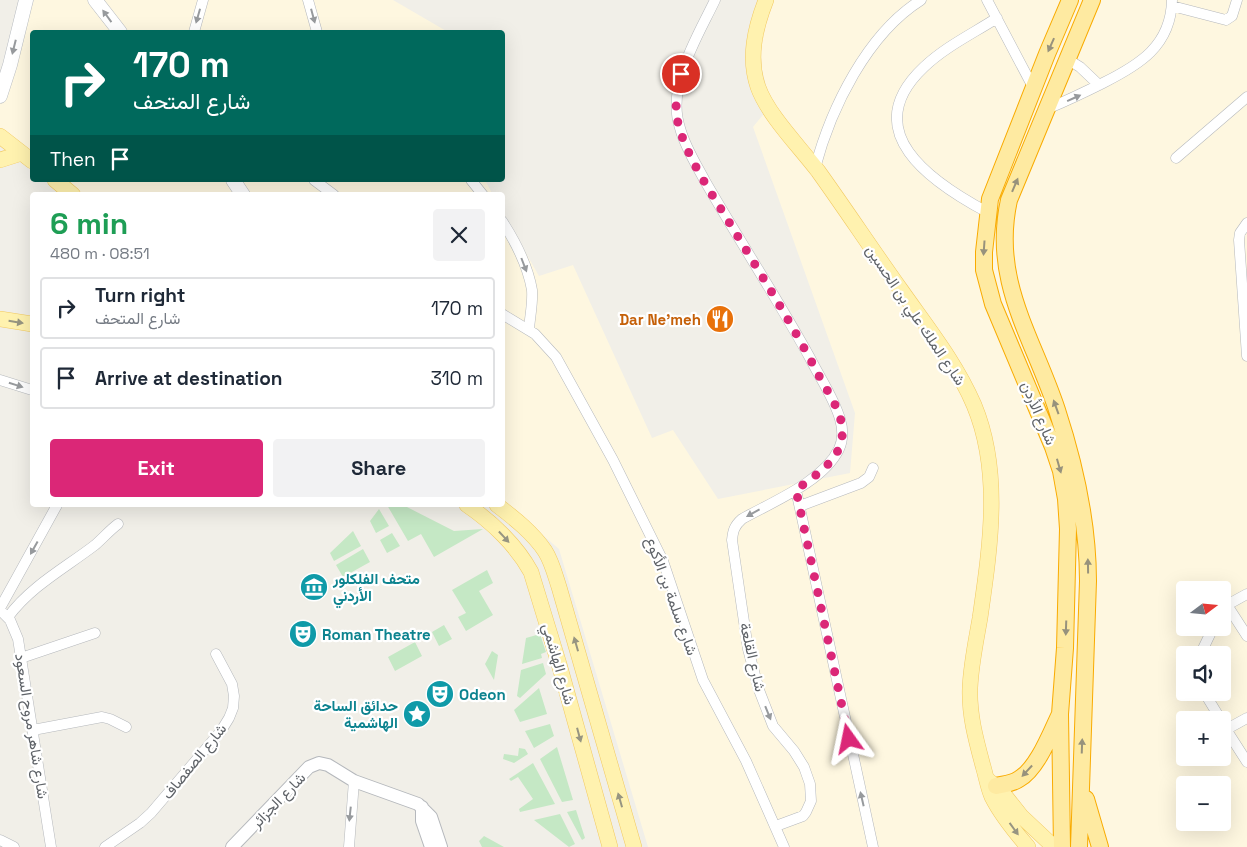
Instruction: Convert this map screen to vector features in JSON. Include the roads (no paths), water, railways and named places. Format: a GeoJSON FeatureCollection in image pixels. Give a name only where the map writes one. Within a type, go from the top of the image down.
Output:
{"type":"FeatureCollection","features":[{"type":"Feature","properties":{"kind":"highway","name":"شارع الأردن"},"geometry":{"type":"LineString","coordinates":[[1062,847],[1060,714],[1069,561],[1066,499],[1061,472],[1053,447],[990,295],[984,270],[984,252],[987,212],[990,200],[1070,0]]}},
{"type":"Feature","properties":{"kind":"highway","name":"شارع الأردن"},"geometry":{"type":"LineString","coordinates":[[1079,847],[1088,581],[1085,527],[1062,426],[1018,313],[1009,283],[1004,250],[1005,223],[1009,200],[1092,0]]}},
{"type":"Feature","properties":{"kind":"highway"},"geometry":{"type":"LineString","coordinates":[[991,782],[1009,784],[1019,780],[1027,773],[1044,746],[1060,714]]}},
{"type":"Feature","properties":{"kind":"highway"},"geometry":{"type":"LineString","coordinates":[[1081,782],[1100,847]]}},
{"type":"Feature","properties":{"kind":"main road"},"geometry":{"type":"LineString","coordinates":[[0,96],[10,65],[26,0]]}},
{"type":"Feature","properties":{"kind":"main road"},"geometry":{"type":"LineString","coordinates":[[96,0],[118,30]]}},
{"type":"Feature","properties":{"kind":"main road","name":"شارع الملك علي بن الحسين"},"geometry":{"type":"LineString","coordinates":[[766,0],[756,31],[753,48],[754,69],[758,88],[767,105],[816,168],[957,371],[975,408],[982,428],[989,471],[991,527],[970,688],[973,726],[991,782],[993,798],[1001,812],[1028,847]]}},
{"type":"Feature","properties":{"kind":"main road"},"geometry":{"type":"LineString","coordinates":[[0,136],[27,157]]}},
{"type":"Feature","properties":{"kind":"main road"},"geometry":{"type":"LineString","coordinates":[[0,160],[27,157]]}},
{"type":"Feature","properties":{"kind":"main road"},"geometry":{"type":"LineString","coordinates":[[57,182],[69,192]]}},
{"type":"Feature","properties":{"kind":"main road"},"geometry":{"type":"LineString","coordinates":[[0,319],[30,324]]}},
{"type":"Feature","properties":{"kind":"main road","name":"شارع الهاشمي"},"geometry":{"type":"LineString","coordinates":[[469,507],[500,532],[524,560],[531,572],[559,664],[610,847]]}},
{"type":"Feature","properties":{"kind":"main road","name":"شارع الهاشمي"},"geometry":{"type":"LineString","coordinates":[[499,507],[525,528],[544,550],[551,563],[634,847]]}},
{"type":"Feature","properties":{"kind":"main road","name":"شارع الملك علي بن الحسين"},"geometry":{"type":"LineString","coordinates":[[991,782],[1021,816],[1054,847]]}},
{"type":"Feature","properties":{"kind":"street"},"geometry":{"type":"LineString","coordinates":[[195,30],[203,0]]}},
{"type":"Feature","properties":{"kind":"street"},"geometry":{"type":"LineString","coordinates":[[308,0],[316,30]]}},
{"type":"Feature","properties":{"kind":"street"},"geometry":{"type":"LineString","coordinates":[[714,0],[681,74],[676,101],[676,114],[682,135],[698,167],[803,346],[840,418],[842,436],[836,454],[822,470],[796,490],[873,847]]}},
{"type":"Feature","properties":{"kind":"street"},"geometry":{"type":"LineString","coordinates":[[816,168],[821,148],[842,98],[863,61],[895,20],[921,0]]}},
{"type":"Feature","properties":{"kind":"street"},"geometry":{"type":"LineString","coordinates":[[987,0],[1034,89]]}},
{"type":"Feature","properties":{"kind":"street"},"geometry":{"type":"LineString","coordinates":[[1047,109],[1124,73],[1147,57],[1162,36],[1169,22],[1172,3],[1228,20],[1232,16],[1237,0]]}},
{"type":"Feature","properties":{"kind":"street"},"geometry":{"type":"LineString","coordinates":[[987,212],[954,193],[911,156],[901,141],[897,122],[902,94],[922,69],[954,44],[997,18]]}},
{"type":"Feature","properties":{"kind":"street"},"geometry":{"type":"LineString","coordinates":[[1067,59],[1080,67],[1099,85]]}},
{"type":"Feature","properties":{"kind":"street"},"geometry":{"type":"LineString","coordinates":[[1176,158],[1247,97]]}},
{"type":"Feature","properties":{"kind":"street"},"geometry":{"type":"LineString","coordinates":[[317,182],[330,192]]}},
{"type":"Feature","properties":{"kind":"street"},"geometry":{"type":"LineString","coordinates":[[473,182],[481,192]]}},
{"type":"Feature","properties":{"kind":"street"},"geometry":{"type":"LineString","coordinates":[[1247,223],[1240,232],[1239,240],[1247,356]]}},
{"type":"Feature","properties":{"kind":"street"},"geometry":{"type":"LineString","coordinates":[[505,227],[518,252],[532,290],[532,306],[528,329]]}},
{"type":"Feature","properties":{"kind":"street","name":"شارع سلمة بن الأكوع"},"geometry":{"type":"LineString","coordinates":[[505,316],[528,329],[540,339],[556,358],[613,460],[657,546],[698,667],[708,690],[746,761],[784,847]]}},
{"type":"Feature","properties":{"kind":"street"},"geometry":{"type":"LineString","coordinates":[[0,380],[30,389]]}},
{"type":"Feature","properties":{"kind":"street"},"geometry":{"type":"LineString","coordinates":[[800,506],[861,483],[869,477],[873,468]]}},
{"type":"Feature","properties":{"kind":"street","name":"شارع القلعة"},"geometry":{"type":"LineString","coordinates":[[776,826],[803,816],[812,801],[810,784],[804,767],[794,751],[773,726],[759,690],[748,649],[732,540],[735,524],[796,490]]}},
{"type":"Feature","properties":{"kind":"street"},"geometry":{"type":"LineString","coordinates":[[3,612],[56,507]]}},
{"type":"Feature","properties":{"kind":"street"},"geometry":{"type":"LineString","coordinates":[[3,612],[17,604],[118,524]]}},
{"type":"Feature","properties":{"kind":"street"},"geometry":{"type":"LineString","coordinates":[[1231,605],[1247,594]]}},
{"type":"Feature","properties":{"kind":"street","name":"شارع شاهر مروح السعود"},"geometry":{"type":"LineString","coordinates":[[3,612],[14,625],[21,658],[51,847]]}},
{"type":"Feature","properties":{"kind":"street"},"geometry":{"type":"LineString","coordinates":[[1231,616],[1247,636]]}},
{"type":"Feature","properties":{"kind":"street"},"geometry":{"type":"LineString","coordinates":[[21,658],[94,634]]}},
{"type":"Feature","properties":{"kind":"street","name":"شارع الصفصاف"},"geometry":{"type":"LineString","coordinates":[[105,847],[140,823],[151,813],[221,731],[233,708],[234,696],[232,684],[216,654]]}},
{"type":"Feature","properties":{"kind":"street"},"geometry":{"type":"LineString","coordinates":[[33,730],[102,717],[126,727]]}},
{"type":"Feature","properties":{"kind":"street"},"geometry":{"type":"LineString","coordinates":[[1231,722],[1247,718]]}},
{"type":"Feature","properties":{"kind":"street"},"geometry":{"type":"LineString","coordinates":[[1231,737],[1247,762]]}},
{"type":"Feature","properties":{"kind":"street","name":"شارع الجزائر"},"geometry":{"type":"LineString","coordinates":[[232,847],[314,764],[328,765],[354,781],[414,802],[422,807]]}},
{"type":"Feature","properties":{"kind":"street"},"geometry":{"type":"LineString","coordinates":[[349,847],[349,826],[354,781]]}},
{"type":"Feature","properties":{"kind":"street"},"geometry":{"type":"LineString","coordinates":[[422,807],[422,821],[430,847]]}},
{"type":"Feature","properties":{"kind":"street"},"geometry":{"type":"LineString","coordinates":[[422,807],[431,818],[442,847]]}},
{"type":"Feature","properties":{"kind":"street"},"geometry":{"type":"LineString","coordinates":[[0,840],[14,847]]}},
{"type":"Feature","properties":{"kind":"place","name":"Dar Ne'meh"},"geometry":{"type":"Point","coordinates":[720,319]}},
{"type":"Feature","properties":{"kind":"place","name":"متحف الفلكلور الأردني"},"geometry":{"type":"Point","coordinates":[314,587]}},
{"type":"Feature","properties":{"kind":"place","name":"Roman Theatre"},"geometry":{"type":"Point","coordinates":[303,634]}},
{"type":"Feature","properties":{"kind":"place","name":"Odeon"},"geometry":{"type":"Point","coordinates":[440,694]}},
{"type":"Feature","properties":{"kind":"place","name":"حدائق الساحة الهاشمية"},"geometry":{"type":"Point","coordinates":[417,714]}}]}
